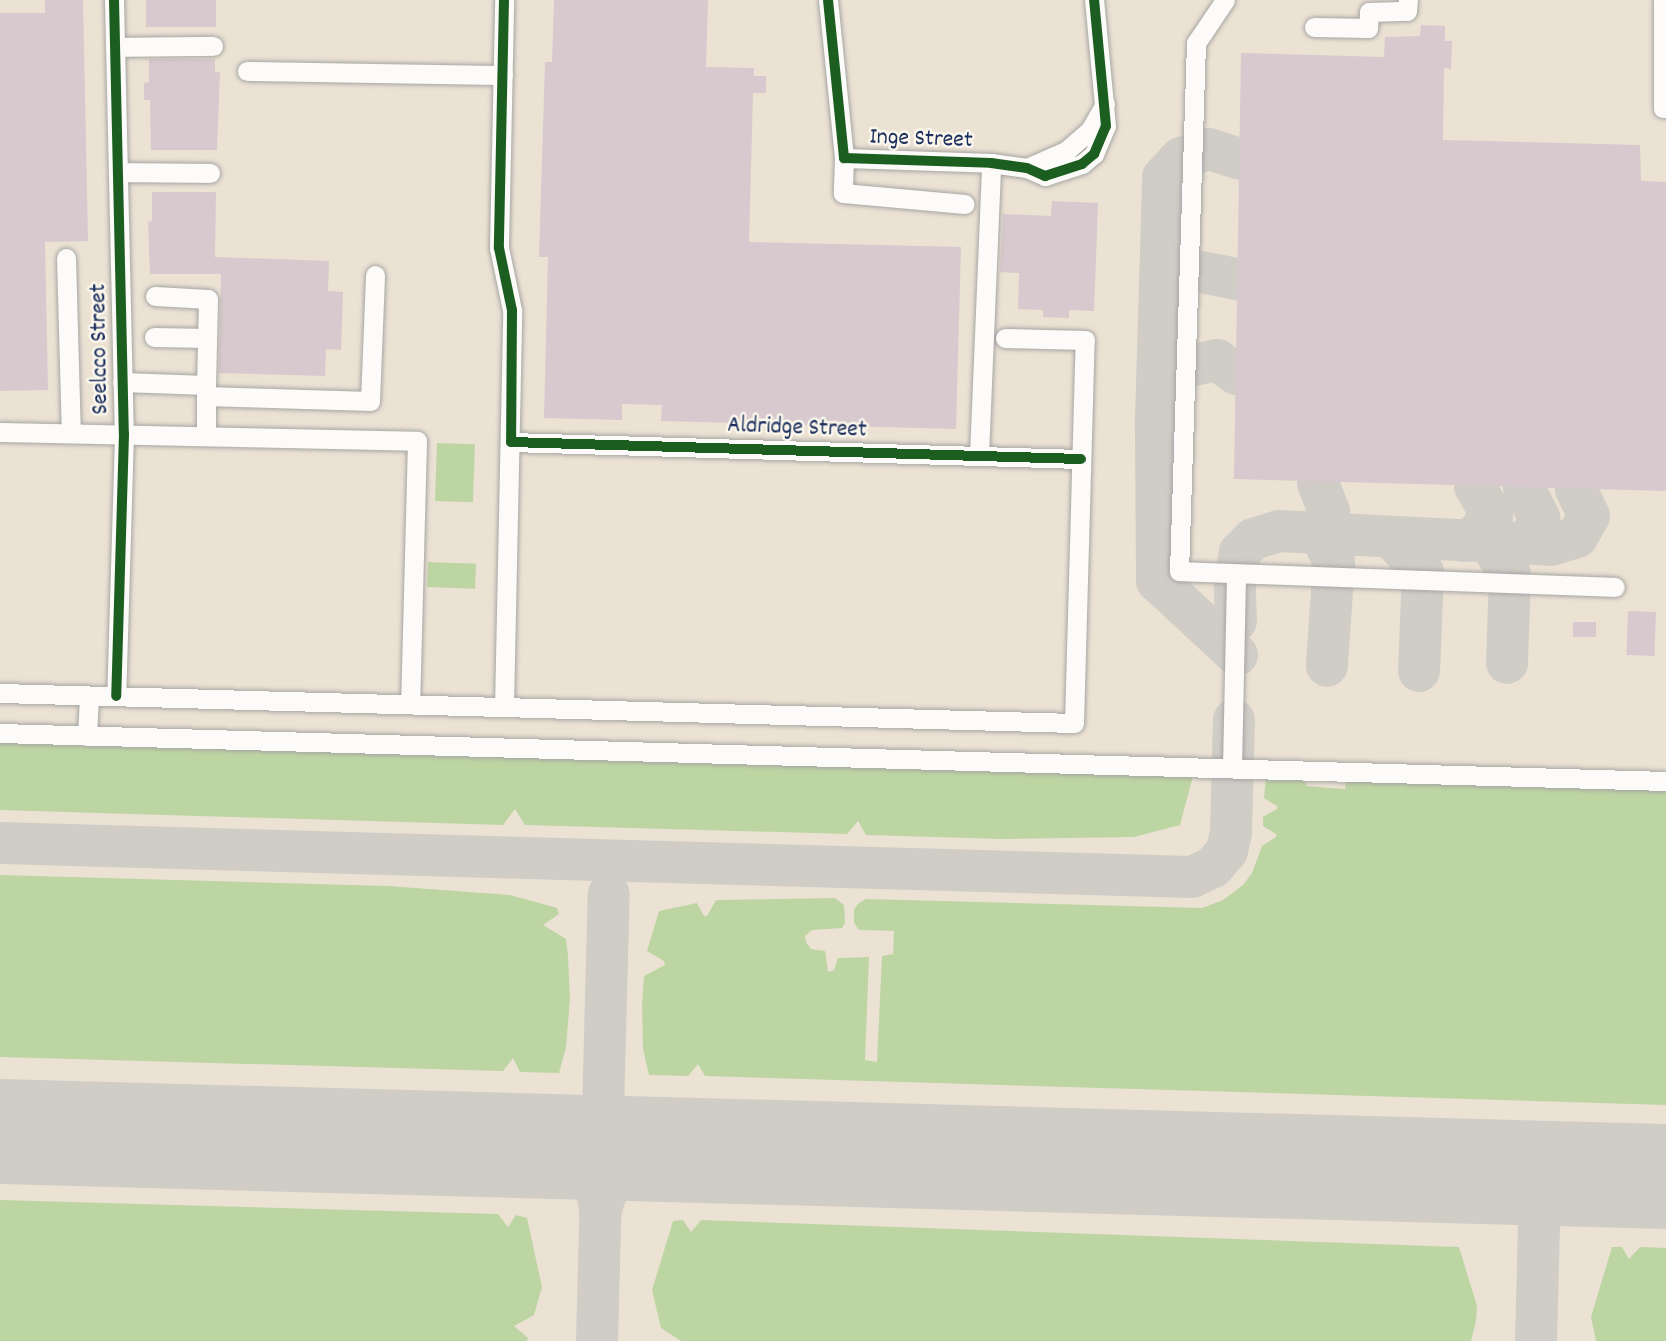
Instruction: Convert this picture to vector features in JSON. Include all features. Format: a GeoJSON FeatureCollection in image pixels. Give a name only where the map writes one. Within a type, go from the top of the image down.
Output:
{"type":"FeatureCollection","features":[{"type":"Feature","properties":{"kind":"street","name":"Seelcco Street"},"geometry":{"type":"LineString","coordinates":[[114,0],[124,435],[116,696]]}},
{"type":"Feature","properties":{"kind":"street"},"geometry":{"type":"LineString","coordinates":[[504,0],[499,248],[512,310],[504,707]]}},
{"type":"Feature","properties":{"kind":"street","name":"Inge Street"},"geometry":{"type":"LineString","coordinates":[[828,0],[844,158],[991,163],[1027,168],[1066,151],[1090,130],[1105,103],[1094,0]]}},
{"type":"Feature","properties":{"kind":"street"},"geometry":{"type":"LineString","coordinates":[[1225,0],[1196,43],[1179,571],[1615,587]]}},
{"type":"Feature","properties":{"kind":"street"},"geometry":{"type":"LineString","coordinates":[[1314,27],[1368,28],[1369,12],[1408,11],[1408,0]]}},
{"type":"Feature","properties":{"kind":"street"},"geometry":{"type":"LineString","coordinates":[[1662,0],[1663,108],[1666,108]]}},
{"type":"Feature","properties":{"kind":"street"},"geometry":{"type":"LineString","coordinates":[[115,47],[213,46]]}},
{"type":"Feature","properties":{"kind":"street"},"geometry":{"type":"LineString","coordinates":[[247,71],[503,75]]}},
{"type":"Feature","properties":{"kind":"street"},"geometry":{"type":"LineString","coordinates":[[844,158],[843,193],[965,204]]}},
{"type":"Feature","properties":{"kind":"street"},"geometry":{"type":"LineString","coordinates":[[979,456],[991,163]]}},
{"type":"Feature","properties":{"kind":"street"},"geometry":{"type":"LineString","coordinates":[[118,172],[210,173]]}},
{"type":"Feature","properties":{"kind":"street"},"geometry":{"type":"LineString","coordinates":[[66,258],[71,433]]}},
{"type":"Feature","properties":{"kind":"street"},"geometry":{"type":"LineString","coordinates":[[122,382],[206,391],[370,401],[375,275]]}},
{"type":"Feature","properties":{"kind":"street"},"geometry":{"type":"LineString","coordinates":[[155,296],[208,299],[206,436]]}},
{"type":"Feature","properties":{"kind":"street"},"geometry":{"type":"LineString","coordinates":[[154,337],[207,338]]}},
{"type":"Feature","properties":{"kind":"street"},"geometry":{"type":"LineString","coordinates":[[0,693],[1074,723],[1085,340],[1005,338]]}},
{"type":"Feature","properties":{"kind":"street"},"geometry":{"type":"LineString","coordinates":[[0,432],[417,441],[410,704]]}},
{"type":"Feature","properties":{"kind":"street","name":"Aldridge Street"},"geometry":{"type":"LineString","coordinates":[[511,442],[1081,458]]}},
{"type":"Feature","properties":{"kind":"street"},"geometry":{"type":"LineString","coordinates":[[1232,768],[1236,574]]}},
{"type":"Feature","properties":{"kind":"street"},"geometry":{"type":"LineString","coordinates":[[87,736],[89,696]]}},
{"type":"Feature","properties":{"kind":"street"},"geometry":{"type":"LineString","coordinates":[[0,733],[1666,781]]}},
{"type":"Feature","properties":{"kind":"green space"},"geometry":{"type":"Polygon","coordinates":[[[437,443],[475,444],[473,502],[435,501],[437,443]]]}},
{"type":"Feature","properties":{"kind":"green space"},"geometry":{"type":"Polygon","coordinates":[[[428,562],[476,564],[475,589],[427,587],[428,562]]]}},
{"type":"Feature","properties":{"kind":"green space"},"geometry":{"type":"Polygon","coordinates":[[[0,741],[1193,776],[1180,825],[1134,837],[1002,839],[866,835],[858,821],[847,834],[525,825],[515,809],[503,825],[0,810],[0,741]]]}},
{"type":"Feature","properties":{"kind":"green space"},"geometry":{"type":"Polygon","coordinates":[[[1266,777],[1305,778],[1306,786],[1345,789],[1346,781],[1666,790],[1666,1105],[705,1076],[698,1064],[688,1076],[649,1075],[643,1049],[642,1004],[644,976],[665,965],[664,961],[647,951],[659,911],[697,903],[704,916],[707,916],[716,900],[835,898],[844,905],[845,923],[842,928],[812,930],[805,936],[806,942],[811,949],[825,951],[828,972],[834,970],[838,958],[869,957],[865,1060],[877,1062],[882,956],[893,954],[894,931],[859,930],[854,923],[854,909],[859,903],[866,899],[1202,908],[1223,900],[1243,885],[1252,873],[1262,846],[1276,837],[1276,834],[1263,826],[1263,817],[1277,809],[1277,806],[1264,798],[1266,777]]]}},
{"type":"Feature","properties":{"kind":"green space"},"geometry":{"type":"Polygon","coordinates":[[[0,875],[388,886],[510,895],[557,908],[559,914],[543,925],[566,939],[568,956],[570,999],[566,1047],[559,1073],[520,1072],[513,1058],[503,1071],[0,1057],[0,875]]]}},
{"type":"Feature","properties":{"kind":"green space"},"geometry":{"type":"Polygon","coordinates":[[[0,1200],[498,1214],[508,1227],[516,1215],[527,1218],[542,1287],[534,1315],[514,1326],[528,1338],[527,1341],[0,1341],[0,1200]]]}},
{"type":"Feature","properties":{"kind":"green space"},"geometry":{"type":"Polygon","coordinates":[[[683,1220],[691,1232],[701,1220],[1459,1247],[1477,1306],[1476,1321],[1471,1341],[681,1341],[661,1328],[652,1290],[673,1221],[683,1220]]]}},
{"type":"Feature","properties":{"kind":"green space"},"geometry":{"type":"Polygon","coordinates":[[[1612,1247],[1622,1247],[1629,1259],[1640,1247],[1666,1248],[1666,1341],[1596,1341],[1591,1317],[1612,1247]]]}},
{"type":"Feature","properties":{"kind":"building"},"geometry":{"type":"Polygon","coordinates":[[[45,0],[83,0],[88,241],[45,242],[48,390],[0,391],[0,13],[45,13],[45,0]]]}},
{"type":"Feature","properties":{"kind":"building"},"geometry":{"type":"Polygon","coordinates":[[[146,0],[216,0],[216,27],[146,27],[146,0]]]}},
{"type":"Feature","properties":{"kind":"building"},"geometry":{"type":"Polygon","coordinates":[[[554,0],[708,0],[706,67],[754,68],[754,76],[766,76],[766,93],[753,93],[749,242],[961,247],[956,429],[661,421],[662,405],[622,404],[622,420],[544,418],[548,257],[539,257],[545,62],[552,62],[554,0]]]}},
{"type":"Feature","properties":{"kind":"building"},"geometry":{"type":"Polygon","coordinates":[[[1421,25],[1445,26],[1445,41],[1452,41],[1451,69],[1444,68],[1443,140],[1640,145],[1641,181],[1666,182],[1666,491],[1234,479],[1241,53],[1384,57],[1385,37],[1420,36],[1421,25]]]}},
{"type":"Feature","properties":{"kind":"building"},"geometry":{"type":"Polygon","coordinates":[[[149,59],[215,59],[215,72],[220,72],[217,150],[151,150],[150,100],[144,100],[144,83],[149,82],[149,59]]]}},
{"type":"Feature","properties":{"kind":"building"},"geometry":{"type":"Polygon","coordinates":[[[152,192],[216,192],[215,257],[329,261],[328,291],[343,292],[341,350],[326,349],[325,376],[219,373],[221,274],[150,274],[148,222],[152,221],[152,192]]]}},
{"type":"Feature","properties":{"kind":"building"},"geometry":{"type":"Polygon","coordinates":[[[1052,201],[1098,203],[1094,311],[1069,310],[1069,318],[1043,317],[1043,310],[1018,309],[1019,273],[1000,272],[1003,214],[1051,216],[1052,201]]]}},
{"type":"Feature","properties":{"kind":"building"},"geometry":{"type":"Polygon","coordinates":[[[1628,611],[1656,612],[1654,656],[1626,655],[1628,611]]]}},
{"type":"Feature","properties":{"kind":"building"},"geometry":{"type":"Polygon","coordinates":[[[1573,622],[1596,622],[1596,637],[1573,637],[1573,622]]]}},
{"type":"Feature","properties":{"kind":"taxiway"},"geometry":{"type":"LineString","coordinates":[[1237,655],[1157,581],[1156,419],[1163,177],[1181,158],[1209,149],[1239,159]]}},
{"type":"Feature","properties":{"kind":"taxiway"},"geometry":{"type":"LineString","coordinates":[[1162,305],[1172,281],[1196,271],[1237,279]]}},
{"type":"Feature","properties":{"kind":"taxiway"},"geometry":{"type":"LineString","coordinates":[[1163,406],[1182,368],[1217,360],[1236,374]]}},
{"type":"Feature","properties":{"kind":"taxiway"},"geometry":{"type":"LineString","coordinates":[[1318,483],[1329,511],[1327,529],[1320,533],[1334,562],[1327,666]]}},
{"type":"Feature","properties":{"kind":"taxiway"},"geometry":{"type":"LineString","coordinates":[[1464,541],[1473,538],[1492,516],[1475,486]]}},
{"type":"Feature","properties":{"kind":"taxiway"},"geometry":{"type":"LineString","coordinates":[[1524,488],[1539,518],[1535,530],[1524,543]]}},
{"type":"Feature","properties":{"kind":"taxiway"},"geometry":{"type":"LineString","coordinates":[[1236,621],[1235,587],[1240,552],[1253,539],[1279,531],[1551,545],[1577,537],[1589,516],[1576,489]]}},
{"type":"Feature","properties":{"kind":"taxiway"},"geometry":{"type":"LineString","coordinates":[[1391,537],[1423,572],[1419,671]]}},
{"type":"Feature","properties":{"kind":"taxiway"},"geometry":{"type":"LineString","coordinates":[[1489,542],[1510,574],[1507,663]]}},
{"type":"Feature","properties":{"kind":"taxiway"},"geometry":{"type":"LineString","coordinates":[[0,843],[1192,877],[1213,867],[1227,851],[1231,832],[1234,720]]}},
{"type":"Feature","properties":{"kind":"taxiway"},"geometry":{"type":"LineString","coordinates":[[597,1341],[609,894]]}},
{"type":"Feature","properties":{"kind":"taxiway"},"geometry":{"type":"LineString","coordinates":[[549,1146],[564,1153],[587,1174],[598,1196],[600,1210]]}},
{"type":"Feature","properties":{"kind":"taxiway"},"geometry":{"type":"LineString","coordinates":[[601,1210],[605,1195],[619,1173],[646,1153],[660,1149]]}},
{"type":"Feature","properties":{"kind":"taxiway"},"geometry":{"type":"LineString","coordinates":[[1591,1174],[1666,1177]]}},
{"type":"Feature","properties":{"kind":"taxiway"},"geometry":{"type":"LineString","coordinates":[[1536,1341],[1539,1227]]}},
{"type":"Feature","properties":{"kind":"runway"},"geometry":{"type":"LineString","coordinates":[[0,1131],[1666,1176]]}},
{"type":"Feature","properties":{"kind":"cycle path"},"geometry":{"type":"LineString","coordinates":[[114,0],[124,434],[116,696]]}},
{"type":"Feature","properties":{"kind":"cycle path"},"geometry":{"type":"LineString","coordinates":[[504,0],[499,248],[512,310],[511,442],[1081,459]]}},
{"type":"Feature","properties":{"kind":"cycle path"},"geometry":{"type":"LineString","coordinates":[[828,0],[844,158],[991,163],[1027,168],[1045,176],[1082,164],[1094,154],[1106,126],[1094,0]]}}]}
